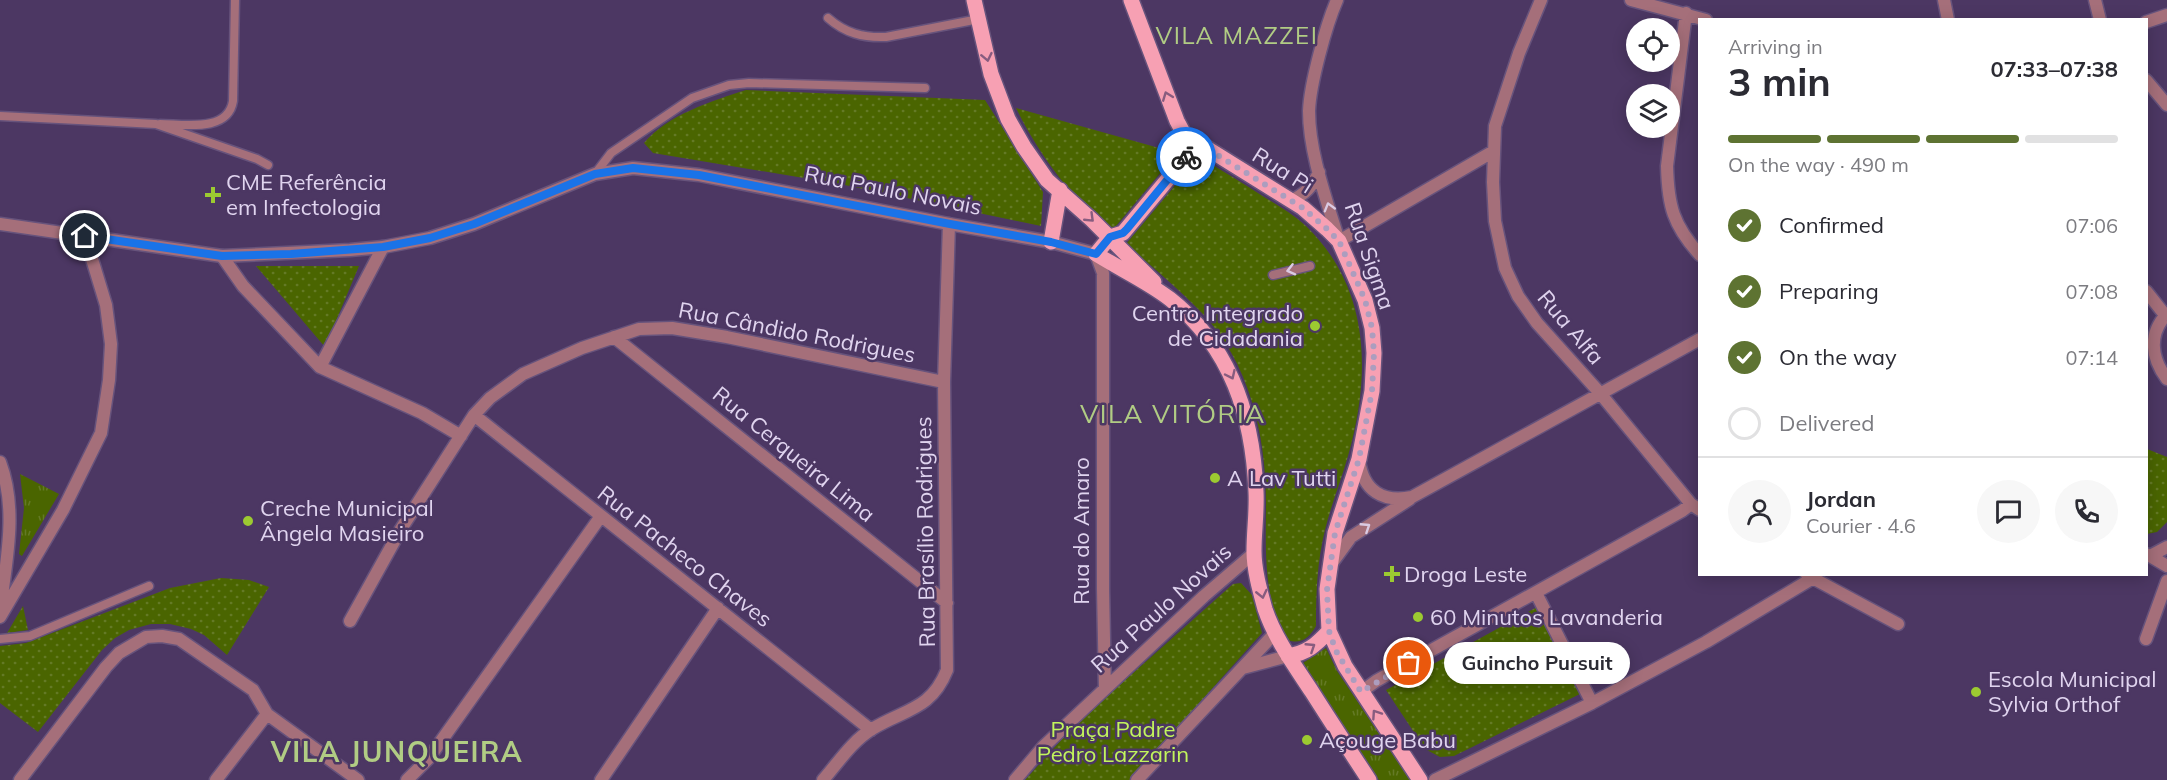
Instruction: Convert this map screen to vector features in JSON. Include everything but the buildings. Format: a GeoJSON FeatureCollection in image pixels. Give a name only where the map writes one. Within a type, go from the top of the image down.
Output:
{"type":"FeatureCollection","features":[{"type":"Feature","properties":{"kind":"main road"},"geometry":{"type":"LineString","coordinates":[[974,0],[991,74],[1008,119],[1024,147],[1047,180],[1110,237],[1172,300]]}},
{"type":"Feature","properties":{"kind":"main road"},"geometry":{"type":"LineString","coordinates":[[1096,254],[1110,237],[1123,233],[1198,143],[1184,134],[1177,121],[1131,0]]}},
{"type":"Feature","properties":{"kind":"main road","name":"Rua Pi"},"geometry":{"type":"LineString","coordinates":[[1198,143],[1303,208],[1339,241]]}},
{"type":"Feature","properties":{"kind":"main road"},"geometry":{"type":"LineString","coordinates":[[1051,242],[1060,190]]}},
{"type":"Feature","properties":{"kind":"main road","name":"Rua Sigma"},"geometry":{"type":"LineString","coordinates":[[1329,631],[1327,590],[1329,566],[1335,533],[1359,459],[1372,391],[1374,353],[1372,328],[1365,300],[1339,241]]}},
{"type":"Feature","properties":{"kind":"main road","name":"Rua Paulo Novais"},"geometry":{"type":"LineString","coordinates":[[1096,254],[1172,300],[1194,320],[1212,342],[1228,368],[1245,414],[1254,469],[1256,503],[1254,553]]}},
{"type":"Feature","properties":{"kind":"main road"},"geometry":{"type":"LineString","coordinates":[[1254,553],[1266,610],[1275,633],[1369,780]]}},
{"type":"Feature","properties":{"kind":"main road"},"geometry":{"type":"LineString","coordinates":[[1288,656],[1308,651],[1329,631],[1336,651],[1361,692],[1420,780]]}},
{"type":"Feature","properties":{"kind":"street","name":"Rua Sigma"},"geometry":{"type":"LineString","coordinates":[[1337,0],[1313,86],[1309,111],[1319,172],[1339,241]]}},
{"type":"Feature","properties":{"kind":"street","name":"Rua Alfa"},"geometry":{"type":"LineString","coordinates":[[1541,0],[1495,126],[1495,220],[1505,268],[1518,296],[1537,323],[1599,392],[1695,507]]}},
{"type":"Feature","properties":{"kind":"street"},"geometry":{"type":"LineString","coordinates":[[1631,0],[1700,18]]}},
{"type":"Feature","properties":{"kind":"street"},"geometry":{"type":"LineString","coordinates":[[1944,0],[1948,18]]}},
{"type":"Feature","properties":{"kind":"street"},"geometry":{"type":"LineString","coordinates":[[2095,0],[2100,18]]}},
{"type":"Feature","properties":{"kind":"street"},"geometry":{"type":"LineString","coordinates":[[1686,13],[1667,166],[1668,186],[1669,203],[1675,221],[1684,238],[1698,253]]}},
{"type":"Feature","properties":{"kind":"street"},"geometry":{"type":"LineString","coordinates":[[2148,21],[2167,15]]}},
{"type":"Feature","properties":{"kind":"street"},"geometry":{"type":"LineString","coordinates":[[2148,82],[2167,105]]}},
{"type":"Feature","properties":{"kind":"street"},"geometry":{"type":"LineString","coordinates":[[1339,241],[1494,151]]}},
{"type":"Feature","properties":{"kind":"street","name":"Rua Paulo Novais"},"geometry":{"type":"LineString","coordinates":[[0,224],[222,256],[291,254],[383,247],[430,238],[474,224],[595,174],[633,168],[699,175],[1051,242],[1096,254]]}},
{"type":"Feature","properties":{"kind":"street"},"geometry":{"type":"LineString","coordinates":[[1291,201],[1304,194],[1313,184],[1319,172]]}},
{"type":"Feature","properties":{"kind":"street","name":"Rua Brasílio Rodrigues"},"geometry":{"type":"LineString","coordinates":[[823,780],[852,747],[871,730],[930,699],[947,670],[944,382],[950,224]]}},
{"type":"Feature","properties":{"kind":"street"},"geometry":{"type":"LineString","coordinates":[[0,616],[63,510],[100,433],[109,380],[111,344],[106,305],[85,236]]}},
{"type":"Feature","properties":{"kind":"street"},"geometry":{"type":"LineString","coordinates":[[320,367],[383,247]]}},
{"type":"Feature","properties":{"kind":"street","name":"Rua do Amaro"},"geometry":{"type":"LineString","coordinates":[[1096,254],[1102,273],[1105,689]]}},
{"type":"Feature","properties":{"kind":"street"},"geometry":{"type":"LineString","coordinates":[[222,256],[243,286],[320,367],[422,413],[461,436]]}},
{"type":"Feature","properties":{"kind":"street"},"geometry":{"type":"LineString","coordinates":[[2148,293],[2166,314],[2155,331],[2153,349],[2157,367],[2167,379]]}},
{"type":"Feature","properties":{"kind":"street","name":"Rua Cândido Rodrigues"},"geometry":{"type":"LineString","coordinates":[[350,621],[401,529],[474,415],[490,398],[523,375],[582,348],[639,329],[672,328],[727,337],[944,382]]}},
{"type":"Feature","properties":{"kind":"street","name":"Rua Cerqueira Lima"},"geometry":{"type":"LineString","coordinates":[[614,337],[947,603]]}},
{"type":"Feature","properties":{"kind":"street"},"geometry":{"type":"LineString","coordinates":[[1329,566],[1351,537],[1412,497],[1599,392],[1698,340]]}},
{"type":"Feature","properties":{"kind":"street","name":"Rua Pacheco Chaves"},"geometry":{"type":"LineString","coordinates":[[474,415],[871,730]]}},
{"type":"Feature","properties":{"kind":"street"},"geometry":{"type":"LineString","coordinates":[[1359,459],[1366,483],[1375,493],[1400,500],[1412,497]]}},
{"type":"Feature","properties":{"kind":"street"},"geometry":{"type":"LineString","coordinates":[[0,462],[9,487],[10,515],[0,616]]}},
{"type":"Feature","properties":{"kind":"street"},"geometry":{"type":"LineString","coordinates":[[1361,692],[1376,681],[1682,511],[1695,507]]}},
{"type":"Feature","properties":{"kind":"street"},"geometry":{"type":"LineString","coordinates":[[407,780],[429,758],[601,516]]}},
{"type":"Feature","properties":{"kind":"street"},"geometry":{"type":"LineString","coordinates":[[2148,555],[2167,547]]}},
{"type":"Feature","properties":{"kind":"street","name":"Rua Paulo Novais"},"geometry":{"type":"LineString","coordinates":[[1015,780],[1043,747],[1204,596],[1254,553]]}},
{"type":"Feature","properties":{"kind":"street"},"geometry":{"type":"LineString","coordinates":[[2148,555],[2167,566]]}},
{"type":"Feature","properties":{"kind":"street"},"geometry":{"type":"LineString","coordinates":[[1435,780],[1592,703],[1706,642],[1810,576],[1898,624]]}},
{"type":"Feature","properties":{"kind":"street"},"geometry":{"type":"LineString","coordinates":[[2146,639],[2167,580]]}},
{"type":"Feature","properties":{"kind":"street"},"geometry":{"type":"LineString","coordinates":[[1536,593],[1592,703]]}},
{"type":"Feature","properties":{"kind":"street"},"geometry":{"type":"LineString","coordinates":[[601,780],[718,608]]}},
{"type":"Feature","properties":{"kind":"street"},"geometry":{"type":"LineString","coordinates":[[1137,780],[1275,633]]}},
{"type":"Feature","properties":{"kind":"street"},"geometry":{"type":"LineString","coordinates":[[20,780],[106,667],[119,654],[146,637],[162,636],[179,639],[254,690],[267,714],[358,780]]}},
{"type":"Feature","properties":{"kind":"street"},"geometry":{"type":"LineString","coordinates":[[1242,669],[1273,658],[1288,656]]}},
{"type":"Feature","properties":{"kind":"street"},"geometry":{"type":"LineString","coordinates":[[216,780],[267,714]]}},
{"type":"Feature","properties":{"kind":"lane"},"geometry":{"type":"LineString","coordinates":[[0,116],[156,123],[208,124],[220,121],[228,116],[233,101],[235,0]]}},
{"type":"Feature","properties":{"kind":"lane"},"geometry":{"type":"LineString","coordinates":[[828,18],[849,32],[871,38],[979,19]]}},
{"type":"Feature","properties":{"kind":"lane"},"geometry":{"type":"LineString","coordinates":[[595,174],[611,153],[632,137],[692,98],[729,85],[749,83],[926,88]]}},
{"type":"Feature","properties":{"kind":"lane"},"geometry":{"type":"LineString","coordinates":[[156,123],[268,165]]}},
{"type":"Feature","properties":{"kind":"lane"},"geometry":{"type":"LineString","coordinates":[[1273,275],[1310,266]]}},
{"type":"Feature","properties":{"kind":"lane"},"geometry":{"type":"LineString","coordinates":[[0,639],[30,636],[149,586]]}},
{"type":"Feature","properties":{"kind":"green space"},"geometry":{"type":"Polygon","coordinates":[[[746,90],[985,100],[1043,192],[1041,226],[840,184],[653,153],[644,143],[665,124],[677,117],[705,104],[746,90]]]}},
{"type":"Feature","properties":{"kind":"green space"},"geometry":{"type":"Polygon","coordinates":[[[1016,108],[1177,153],[1111,232],[1069,190],[1035,142],[1016,108]]]}},
{"type":"Feature","properties":{"kind":"green space"},"geometry":{"type":"Polygon","coordinates":[[[1199,157],[1285,210],[1306,226],[1327,251],[1343,277],[1354,305],[1360,334],[1362,364],[1360,395],[1348,456],[1322,542],[1316,626],[1308,637],[1301,641],[1288,640],[1280,625],[1270,591],[1266,556],[1263,451],[1252,400],[1243,376],[1218,331],[1174,286],[1126,244],[1199,157]]]}},
{"type":"Feature","properties":{"kind":"green space"},"geometry":{"type":"Polygon","coordinates":[[[256,266],[359,266],[325,347],[256,266]]]}},
{"type":"Feature","properties":{"kind":"green space"},"geometry":{"type":"Polygon","coordinates":[[[2148,449],[2167,457],[2167,522],[2157,532],[2148,534],[2148,449]]]}},
{"type":"Feature","properties":{"kind":"green space"},"geometry":{"type":"Polygon","coordinates":[[[20,474],[59,494],[22,556],[19,554],[24,508],[20,474]]]}},
{"type":"Feature","properties":{"kind":"green space"},"geometry":{"type":"Polygon","coordinates":[[[221,578],[249,580],[269,587],[227,655],[204,635],[191,629],[170,624],[151,624],[129,630],[115,638],[102,650],[38,732],[0,703],[0,646],[26,643],[170,588],[221,578]]]}},
{"type":"Feature","properties":{"kind":"green space","name":"Praça Padre Pedro Lazzarin"},"geometry":{"type":"Polygon","coordinates":[[[1241,583],[1252,595],[1262,633],[1130,780],[1025,780],[1076,724],[1233,584],[1241,583]]]}},
{"type":"Feature","properties":{"kind":"green space"},"geometry":{"type":"Polygon","coordinates":[[[23,606],[28,630],[7,633],[23,606]]]}},
{"type":"Feature","properties":{"kind":"green space"},"geometry":{"type":"Polygon","coordinates":[[[1537,607],[1580,694],[1454,756],[1440,757],[1425,749],[1386,690],[1537,607]]]}},
{"type":"Feature","properties":{"kind":"green space"},"geometry":{"type":"Polygon","coordinates":[[[1326,648],[1337,671],[1410,780],[1379,780],[1303,663],[1326,648]]]}},
{"type":"Feature","properties":{"kind":"way so far"},"geometry":{"type":"LineString","coordinates":[[1186,157],[1198,143],[1303,208],[1339,241],[1356,279],[1365,300],[1372,328],[1374,353],[1372,391],[1359,459],[1335,533],[1329,566],[1327,614],[1329,631],[1336,651],[1361,692],[1409,663]]}},
{"type":"Feature","properties":{"kind":"place","name":"CME Referência em Infectologia"},"geometry":{"type":"Point","coordinates":[213,195]}},
{"type":"Feature","properties":{"kind":"place","name":"Centro Integrado de Cidadania"},"geometry":{"type":"Point","coordinates":[1315,326]}},
{"type":"Feature","properties":{"kind":"place","name":"A Lav Tutti"},"geometry":{"type":"Point","coordinates":[1215,478]}},
{"type":"Feature","properties":{"kind":"place","name":"Creche Municipal Ângela Masieiro"},"geometry":{"type":"Point","coordinates":[248,521]}},
{"type":"Feature","properties":{"kind":"place","name":"Droga Leste"},"geometry":{"type":"Point","coordinates":[1392,574]}},
{"type":"Feature","properties":{"kind":"place","name":"60 Minutos Lavanderia"},"geometry":{"type":"Point","coordinates":[1418,617]}},
{"type":"Feature","properties":{"kind":"place","name":"Guincho Pursuit"},"geometry":{"type":"Point","coordinates":[1409,663]}},
{"type":"Feature","properties":{"kind":"place","name":"Escola Municipal Sylvia Orthof"},"geometry":{"type":"Point","coordinates":[1976,692]}},
{"type":"Feature","properties":{"kind":"place","name":"Açouge Babu"},"geometry":{"type":"Point","coordinates":[1307,740]}},
{"type":"Feature","properties":{"kind":"district","name":"VILA MAZZEI"},"geometry":{"type":"Point","coordinates":[1237,35]}},
{"type":"Feature","properties":{"kind":"district","name":"VILA VITÓRIA"},"geometry":{"type":"Point","coordinates":[1173,413]}},
{"type":"Feature","properties":{"kind":"district","name":"VILA JUNQUEIRA"},"geometry":{"type":"Point","coordinates":[397,751]}},
{"type":"Feature","properties":{"kind":"route"},"geometry":{"type":"LineString","coordinates":[[85,236],[222,256],[291,254],[383,247],[430,238],[474,224],[595,174],[633,168],[699,175],[1051,242],[1096,254],[1110,237],[1123,233],[1127,229],[1186,157]]}}]}
